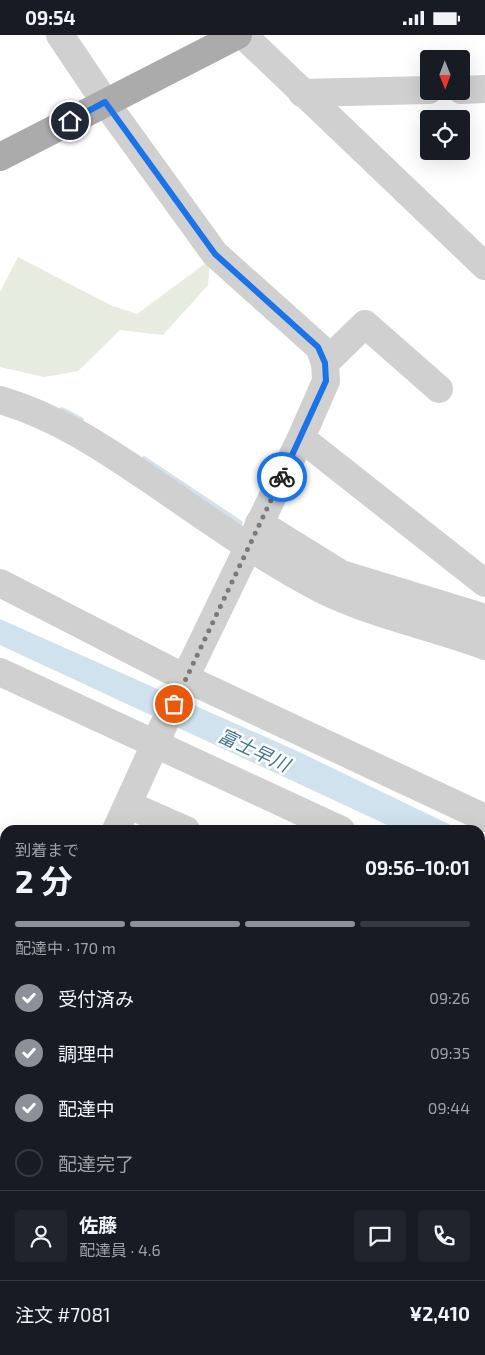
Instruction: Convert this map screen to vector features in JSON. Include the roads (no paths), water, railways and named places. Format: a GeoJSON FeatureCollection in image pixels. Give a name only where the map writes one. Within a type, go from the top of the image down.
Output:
{"type":"FeatureCollection","features":[{"type":"Feature","properties":{"kind":"main road"},"geometry":{"type":"LineString","coordinates":[[0,157],[238,35]]}},
{"type":"Feature","properties":{"kind":"street"},"geometry":{"type":"LineString","coordinates":[[60,35],[105,102],[215,254],[318,347],[325,363],[326,381],[301,439],[183,683],[119,825]]}},
{"type":"Feature","properties":{"kind":"street"},"geometry":{"type":"LineString","coordinates":[[243,35],[485,266]]}},
{"type":"Feature","properties":{"kind":"street"},"geometry":{"type":"LineString","coordinates":[[470,90],[485,89]]}},
{"type":"Feature","properties":{"kind":"street"},"geometry":{"type":"LineString","coordinates":[[302,93],[420,91]]}},
{"type":"Feature","properties":{"kind":"street"},"geometry":{"type":"LineString","coordinates":[[325,363],[365,324],[439,389]]}},
{"type":"Feature","properties":{"kind":"street"},"geometry":{"type":"LineString","coordinates":[[0,400],[32,409],[100,445],[254,535],[341,575],[485,618]]}},
{"type":"Feature","properties":{"kind":"street"},"geometry":{"type":"LineString","coordinates":[[301,439],[485,583]]}},
{"type":"Feature","properties":{"kind":"street"},"geometry":{"type":"LineString","coordinates":[[254,535],[322,589],[363,606],[485,646]]}},
{"type":"Feature","properties":{"kind":"street"},"geometry":{"type":"LineString","coordinates":[[0,583],[183,683],[485,818]]}},
{"type":"Feature","properties":{"kind":"street"},"geometry":{"type":"LineString","coordinates":[[0,672],[158,740],[331,825]]}},
{"type":"Feature","properties":{"kind":"street"},"geometry":{"type":"LineString","coordinates":[[129,805],[175,825]]}},
{"type":"Feature","properties":{"kind":"water","name":"富士早川"},"geometry":{"type":"Polygon","coordinates":[[[0,619],[295,750],[451,825],[387,825],[0,645],[0,619]]]}},
{"type":"Feature","properties":{"kind":"waterway"},"geometry":{"type":"LineString","coordinates":[[62,410],[81,420]]}},
{"type":"Feature","properties":{"kind":"waterway"},"geometry":{"type":"LineString","coordinates":[[144,459],[240,523]]}}]}
